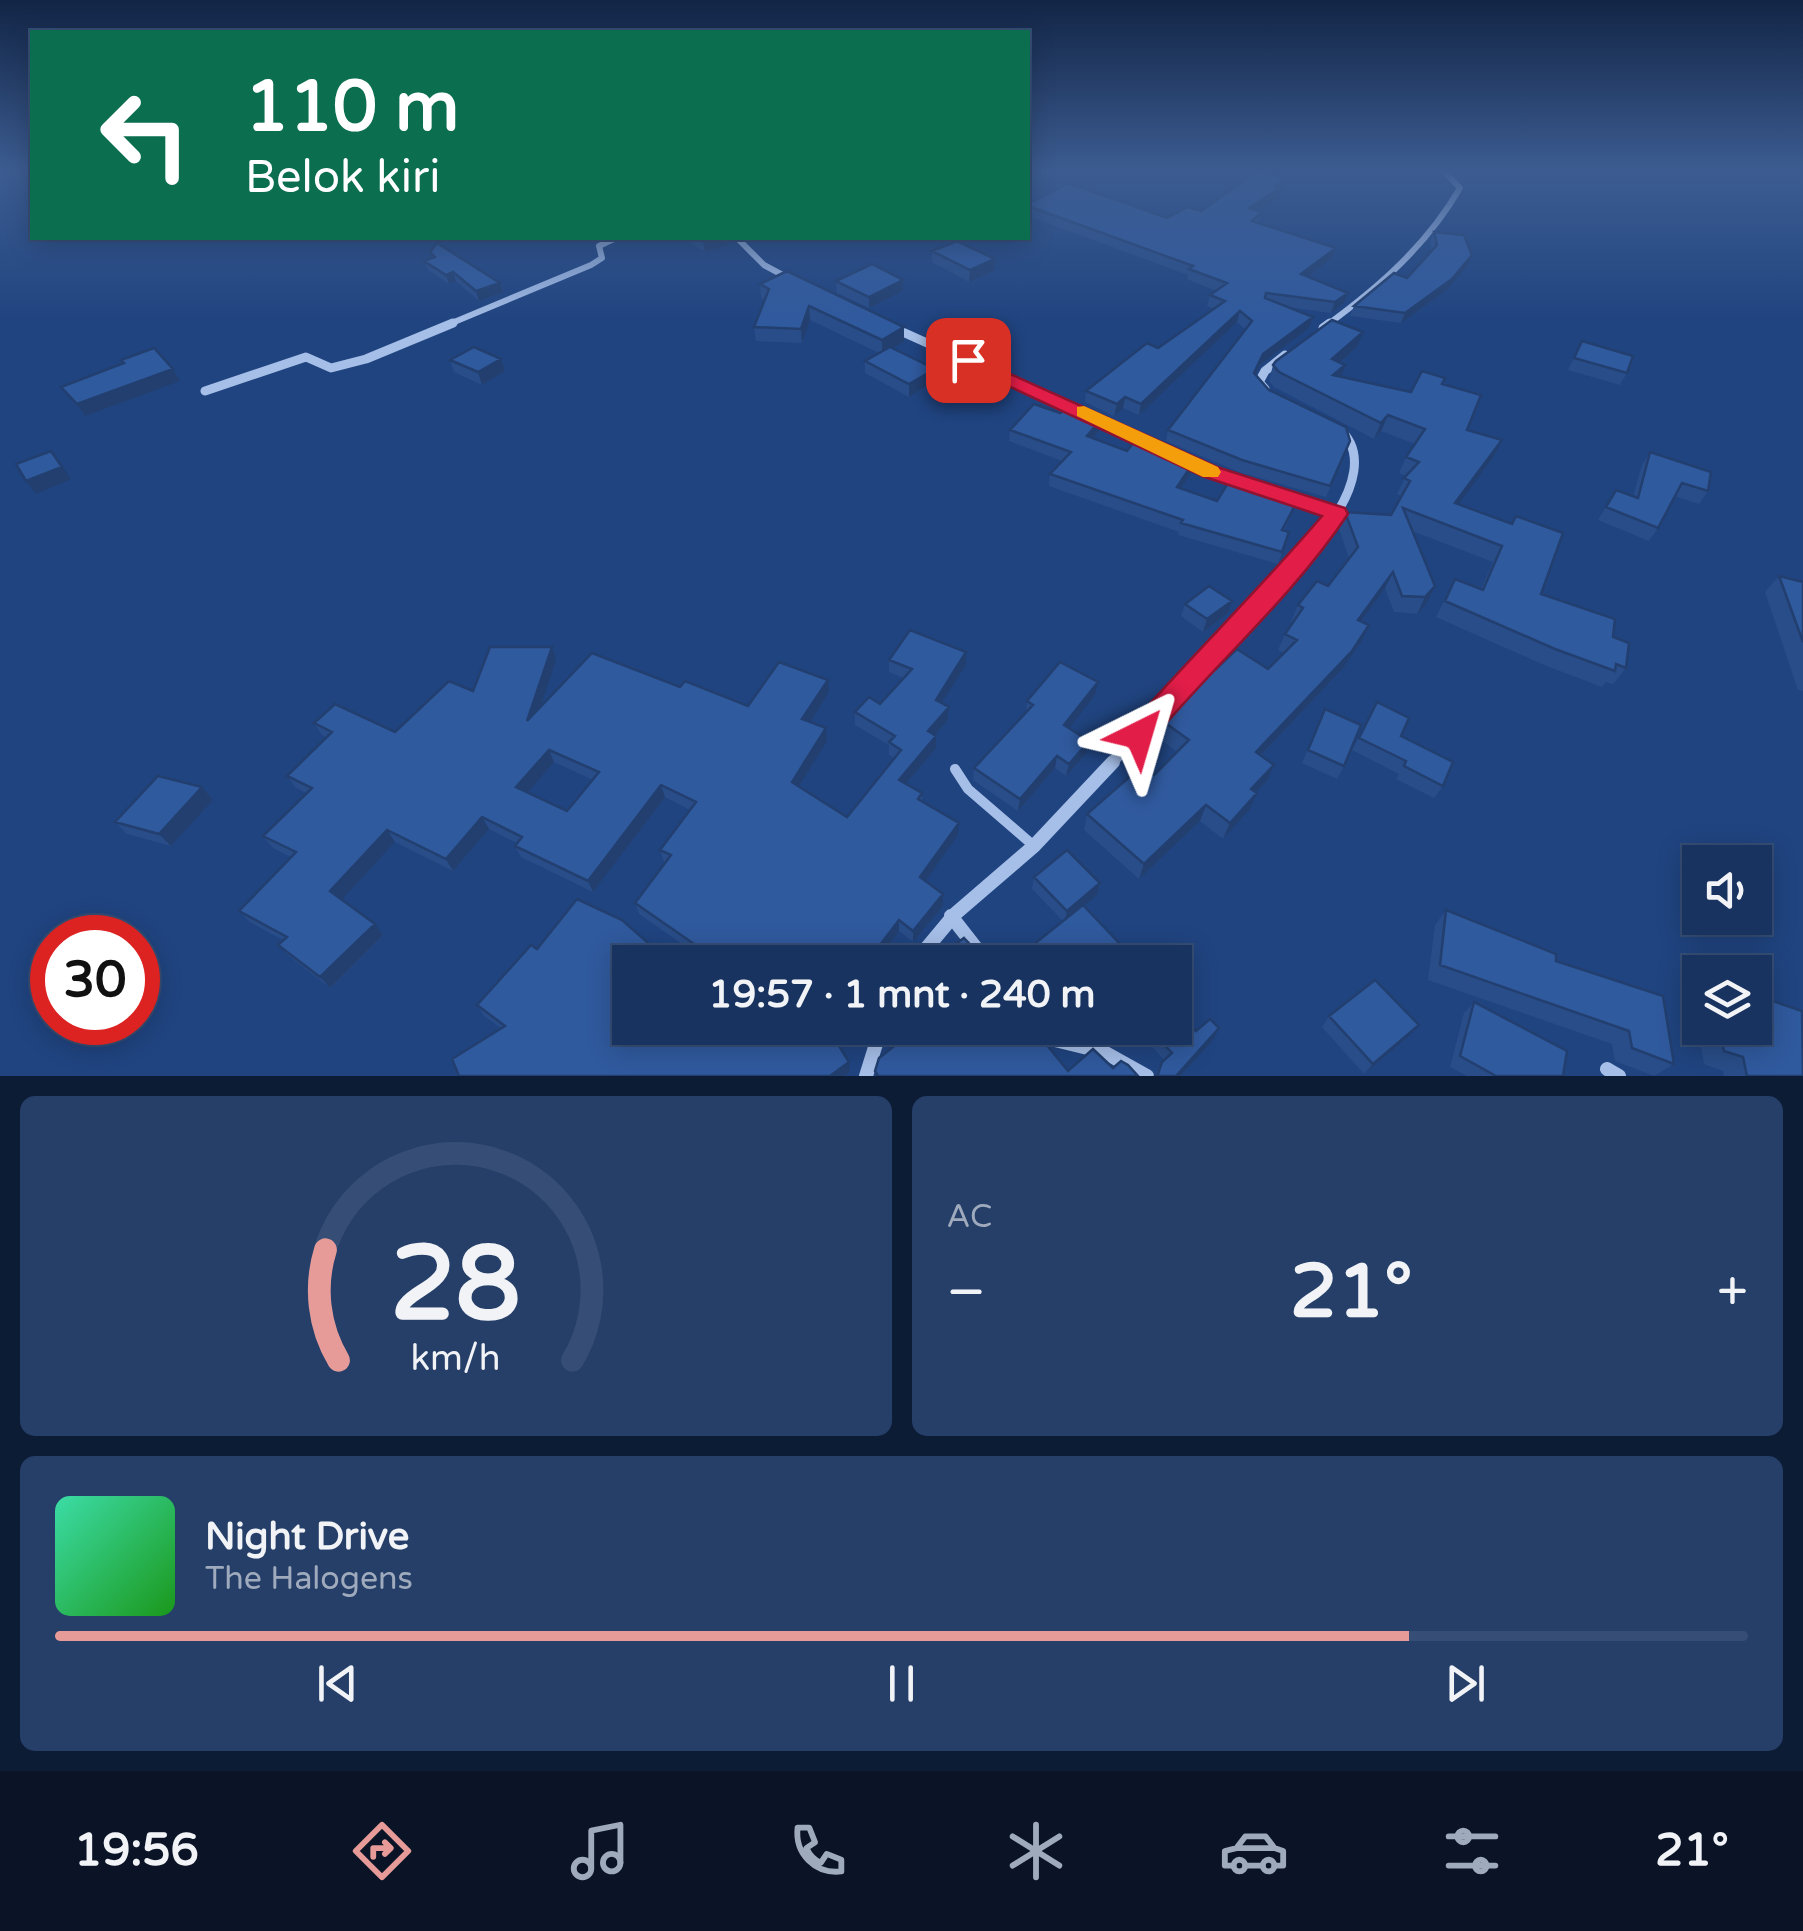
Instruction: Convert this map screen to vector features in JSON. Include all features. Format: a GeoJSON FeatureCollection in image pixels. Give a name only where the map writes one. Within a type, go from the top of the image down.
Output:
{"type":"FeatureCollection","features":[{"type":"Feature","properties":{"kind":"street"},"geometry":{"type":"LineString","coordinates":[[1310,337],[1351,308],[1426,237],[1436,222]]}},
{"type":"Feature","properties":{"kind":"street"},"geometry":{"type":"LineString","coordinates":[[205,391],[297,359],[306,358],[331,368],[366,359],[591,265],[602,258],[599,246],[612,240]]}},
{"type":"Feature","properties":{"kind":"street"},"geometry":{"type":"LineString","coordinates":[[739,240],[764,265],[794,280]]}},
{"type":"Feature","properties":{"kind":"street"},"geometry":{"type":"LineString","coordinates":[[891,327],[1161,448]]}},
{"type":"Feature","properties":{"kind":"street"},"geometry":{"type":"LineString","coordinates":[[1269,394],[1259,382],[1265,370],[1296,347]]}},
{"type":"Feature","properties":{"kind":"street"},"geometry":{"type":"LineString","coordinates":[[928,945],[951,916],[1034,846],[1260,605],[1337,514],[1355,469],[1354,446],[1348,433],[1332,425]]}},
{"type":"Feature","properties":{"kind":"street"},"geometry":{"type":"LineString","coordinates":[[1177,456],[1245,484]]}},
{"type":"Feature","properties":{"kind":"street"},"geometry":{"type":"LineString","coordinates":[[1282,496],[1337,514]]}},
{"type":"Feature","properties":{"kind":"street"},"geometry":{"type":"LineString","coordinates":[[951,916],[974,945]]}},
{"type":"Feature","properties":{"kind":"street"},"geometry":{"type":"LineString","coordinates":[[866,1076],[876,1045]]}},
{"type":"Feature","properties":{"kind":"street"},"geometry":{"type":"LineString","coordinates":[[1075,1045],[1104,1052],[1147,1076]]}},
{"type":"Feature","properties":{"kind":"lane"},"geometry":{"type":"LineString","coordinates":[[955,769],[968,789],[1034,846]]}},
{"type":"Feature","properties":{"kind":"building"},"geometry":{"type":"Polygon","coordinates":[[[1073,222],[1256,222],[1336,248],[1301,274],[1348,293],[1335,302],[1266,293],[1265,298],[1313,317],[1263,354],[1254,373],[1269,390],[1346,427],[1350,441],[1330,486],[1242,460],[1168,430],[1252,321],[1240,311],[1141,404],[1125,397],[1117,404],[1086,391],[1147,343],[1158,348],[1225,301],[1210,295],[1227,283],[1189,269],[1193,266],[1073,222]]]}},
{"type":"Feature","properties":{"kind":"building"},"geometry":{"type":"Polygon","coordinates":[[[1434,232],[1464,235],[1472,255],[1452,279],[1405,313],[1354,306],[1394,273],[1407,278],[1437,245],[1434,232]]]}},
{"type":"Feature","properties":{"kind":"building"},"geometry":{"type":"Polygon","coordinates":[[[957,241],[995,259],[970,270],[932,251],[957,241]]]}},
{"type":"Feature","properties":{"kind":"building"},"geometry":{"type":"Polygon","coordinates":[[[437,243],[500,283],[476,291],[453,272],[446,275],[424,261],[435,257],[430,252],[437,243]]]}},
{"type":"Feature","properties":{"kind":"building"},"geometry":{"type":"Polygon","coordinates":[[[872,264],[903,280],[869,297],[836,281],[872,264]]]}},
{"type":"Feature","properties":{"kind":"building"},"geometry":{"type":"Polygon","coordinates":[[[787,271],[904,327],[882,340],[809,306],[801,329],[754,327],[769,289],[760,284],[787,271]]]}},
{"type":"Feature","properties":{"kind":"building"},"geometry":{"type":"Polygon","coordinates":[[[1332,320],[1363,332],[1332,359],[1345,365],[1333,375],[1411,392],[1422,371],[1445,378],[1442,384],[1481,395],[1467,430],[1502,440],[1455,503],[1512,524],[1516,516],[1563,533],[1541,594],[1615,619],[1613,637],[1629,643],[1626,668],[1616,664],[1615,671],[1555,649],[1445,601],[1455,579],[1483,590],[1502,546],[1403,508],[1435,586],[1425,597],[1402,596],[1393,572],[1358,620],[1369,625],[1352,651],[1256,752],[1274,765],[1251,789],[1257,793],[1230,823],[1206,805],[1144,864],[1087,814],[1143,765],[1154,775],[1189,740],[1157,717],[1211,666],[1216,669],[1237,649],[1268,669],[1297,640],[1285,634],[1303,608],[1298,605],[1317,581],[1328,586],[1358,547],[1345,512],[1391,515],[1410,481],[1404,478],[1419,462],[1406,457],[1425,429],[1388,415],[1381,423],[1279,372],[1273,365],[1332,320]]]}},
{"type":"Feature","properties":{"kind":"building"},"geometry":{"type":"Polygon","coordinates":[[[1582,341],[1633,356],[1627,373],[1574,358],[1582,341]]]}},
{"type":"Feature","properties":{"kind":"building"},"geometry":{"type":"Polygon","coordinates":[[[474,347],[501,359],[478,372],[450,360],[474,347]]]}},
{"type":"Feature","properties":{"kind":"building"},"geometry":{"type":"Polygon","coordinates":[[[890,347],[935,369],[909,384],[865,361],[890,347]]]}},
{"type":"Feature","properties":{"kind":"building"},"geometry":{"type":"Polygon","coordinates":[[[154,348],[173,369],[77,404],[61,387],[124,363],[121,360],[154,348]]]}},
{"type":"Feature","properties":{"kind":"building"},"geometry":{"type":"Polygon","coordinates":[[[1073,403],[1103,417],[1087,436],[1127,451],[1138,437],[1195,460],[1177,487],[1217,501],[1233,475],[1300,496],[1282,530],[1289,532],[1282,552],[1181,523],[1183,520],[1050,474],[1071,452],[1010,430],[1034,404],[1060,413],[1073,403]]]}},
{"type":"Feature","properties":{"kind":"building"},"geometry":{"type":"Polygon","coordinates":[[[51,451],[62,467],[26,481],[16,464],[51,451]]]}},
{"type":"Feature","properties":{"kind":"building"},"geometry":{"type":"Polygon","coordinates":[[[1650,452],[1711,472],[1708,491],[1682,483],[1658,528],[1606,507],[1616,490],[1638,498],[1650,452]]]}},
{"type":"Feature","properties":{"kind":"building"},"geometry":{"type":"Polygon","coordinates":[[[1779,576],[1803,582],[1803,642],[1779,576]]]}},
{"type":"Feature","properties":{"kind":"building"},"geometry":{"type":"Polygon","coordinates":[[[1209,586],[1232,601],[1207,619],[1185,604],[1209,586]]]}},
{"type":"Feature","properties":{"kind":"building"},"geometry":{"type":"Polygon","coordinates":[[[910,630],[966,652],[936,700],[949,707],[928,731],[936,736],[899,780],[922,793],[918,799],[959,823],[920,877],[943,894],[913,931],[899,920],[880,945],[696,945],[635,903],[671,855],[660,850],[696,802],[661,785],[588,881],[515,846],[522,837],[482,817],[446,859],[387,830],[330,891],[375,924],[320,977],[278,945],[287,937],[239,911],[296,852],[263,836],[312,788],[287,776],[332,732],[314,723],[335,704],[395,732],[449,681],[473,691],[490,647],[552,647],[527,721],[592,653],[680,687],[685,681],[748,706],[779,662],[828,680],[802,719],[826,728],[792,782],[847,817],[901,750],[889,742],[895,736],[855,712],[869,697],[880,704],[912,669],[889,660],[910,630]],[[549,750],[516,787],[567,811],[599,772],[549,750]]]}},
{"type":"Feature","properties":{"kind":"building"},"geometry":{"type":"Polygon","coordinates":[[[1060,662],[1098,682],[1064,725],[1089,741],[1069,764],[1057,756],[1020,799],[974,768],[1033,705],[1027,701],[1060,662]]]}},
{"type":"Feature","properties":{"kind":"building"},"geometry":{"type":"Polygon","coordinates":[[[1377,702],[1409,718],[1401,736],[1453,762],[1443,786],[1404,766],[1406,761],[1359,738],[1377,702]]]}},
{"type":"Feature","properties":{"kind":"building"},"geometry":{"type":"Polygon","coordinates":[[[1325,709],[1361,725],[1344,766],[1308,750],[1325,709]]]}},
{"type":"Feature","properties":{"kind":"building"},"geometry":{"type":"Polygon","coordinates":[[[158,776],[202,787],[159,834],[115,822],[158,776]]]}},
{"type":"Feature","properties":{"kind":"building"},"geometry":{"type":"Polygon","coordinates":[[[1067,850],[1100,883],[1067,911],[1034,877],[1067,850]]]}},
{"type":"Feature","properties":{"kind":"building"},"geometry":{"type":"Polygon","coordinates":[[[577,899],[622,920],[651,945],[612,945],[612,1045],[838,1045],[849,1062],[830,1076],[459,1076],[452,1059],[505,1026],[477,1005],[531,945],[537,949],[577,899]]]}},
{"type":"Feature","properties":{"kind":"building"},"geometry":{"type":"Polygon","coordinates":[[[1083,905],[1121,945],[1033,945],[1083,905]]]}},
{"type":"Feature","properties":{"kind":"building"},"geometry":{"type":"Polygon","coordinates":[[[1446,910],[1556,954],[1556,961],[1663,996],[1674,1064],[1632,1048],[1629,1031],[1440,965],[1446,910]]]}},
{"type":"Feature","properties":{"kind":"building"},"geometry":{"type":"Polygon","coordinates":[[[1375,980],[1419,1025],[1373,1064],[1329,1016],[1375,980]]]}},
{"type":"Feature","properties":{"kind":"building"},"geometry":{"type":"Polygon","coordinates":[[[1772,1001],[1802,1011],[1803,1076],[1747,1076],[1743,1057],[1724,1051],[1723,1045],[1772,1045],[1772,1001]]]}},
{"type":"Feature","properties":{"kind":"building"},"geometry":{"type":"Polygon","coordinates":[[[1474,1002],[1567,1051],[1563,1076],[1496,1076],[1460,1056],[1474,1002]]]}},
{"type":"Feature","properties":{"kind":"building"},"geometry":{"type":"Polygon","coordinates":[[[1210,1019],[1219,1028],[1176,1076],[1154,1076],[1172,1053],[1164,1045],[1192,1045],[1192,1027],[1196,1031],[1210,1019]]]}},
{"type":"Feature","properties":{"kind":"building"},"geometry":{"type":"Polygon","coordinates":[[[895,1045],[1047,1045],[1068,1071],[1093,1049],[1113,1068],[1121,1061],[1138,1076],[878,1076],[875,1071],[879,1058],[895,1045]]]}},
{"type":"Feature","properties":{"kind":"slow traffic"},"geometry":{"type":"LineString","coordinates":[[1084,412],[1210,472]]}},
{"type":"Feature","properties":{"kind":"route"},"geometry":{"type":"LineString","coordinates":[[968,360],[1209,472],[1337,514],[1260,605],[1181,685],[1139,735]]}}]}
